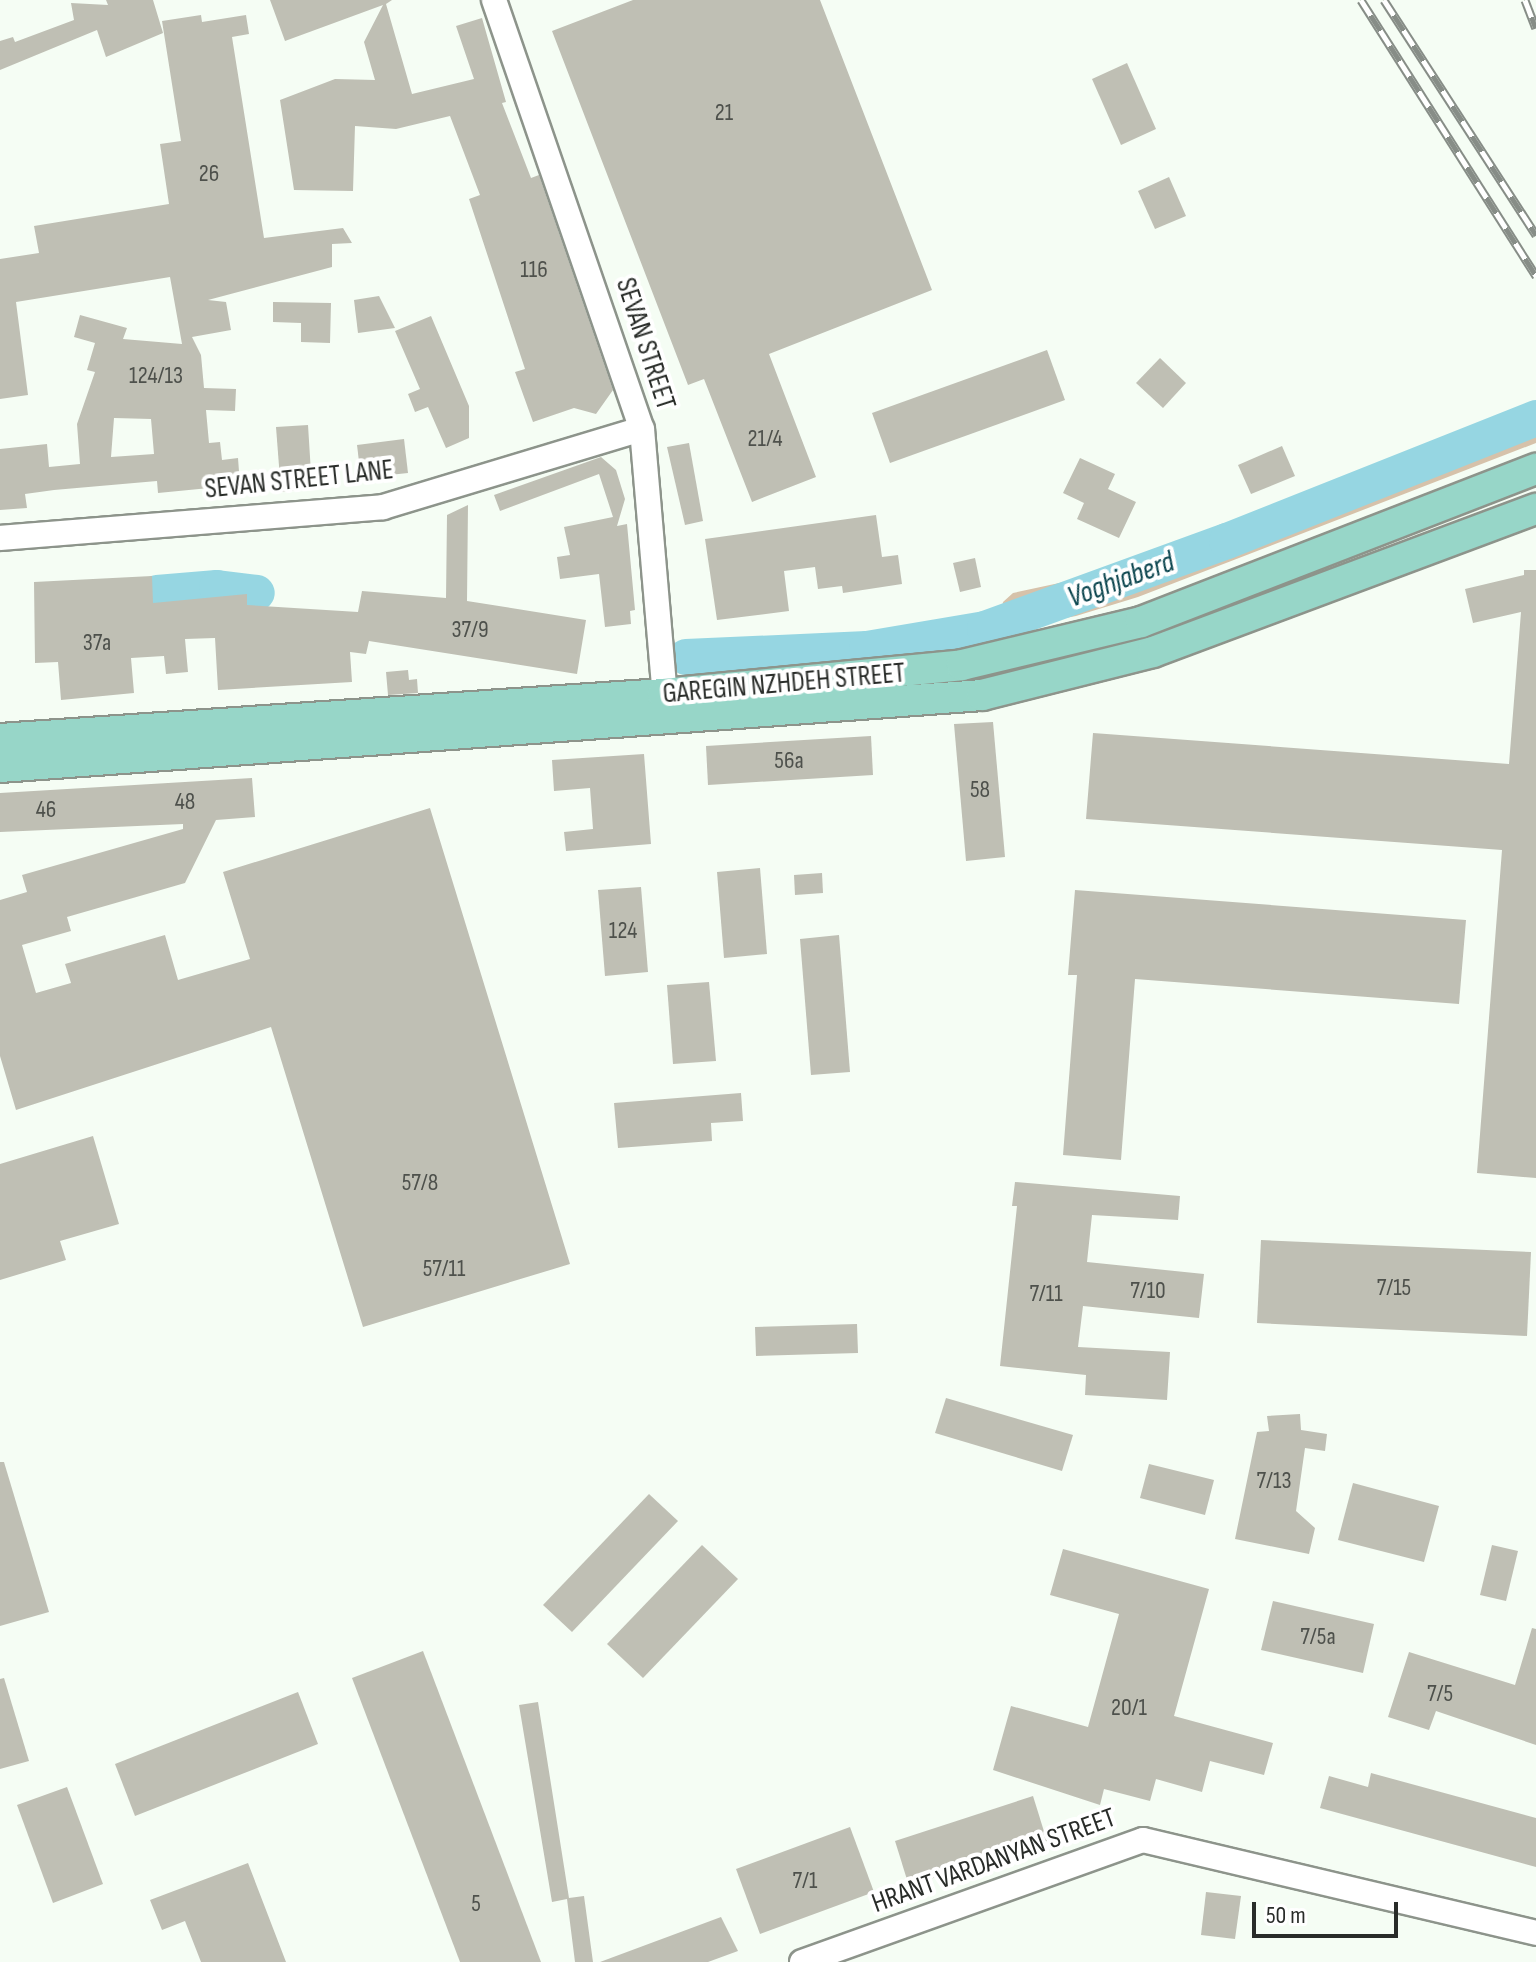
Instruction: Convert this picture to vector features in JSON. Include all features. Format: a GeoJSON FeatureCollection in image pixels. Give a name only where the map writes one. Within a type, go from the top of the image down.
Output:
{"type":"FeatureCollection","features":[{"type":"Feature","properties":{"kind":"main road","name":"GAREGIN NZHDEH STREET"},"geometry":{"type":"LineString","coordinates":[[0,767],[665,708],[923,671],[1141,622],[1536,469]]}},
{"type":"Feature","properties":{"kind":"main road","name":"GAREGIN NZHDEH STREET"},"geometry":{"type":"LineString","coordinates":[[0,739],[982,695],[1153,652],[1536,509]]}},
{"type":"Feature","properties":{"kind":"street","name":"SEVAN STREET"},"geometry":{"type":"LineString","coordinates":[[494,0],[642,429],[665,708]]}},
{"type":"Feature","properties":{"kind":"street","name":"SEVAN STREET LANE"},"geometry":{"type":"LineString","coordinates":[[0,538],[383,507],[642,429]]}},
{"type":"Feature","properties":{"kind":"street","name":"HRANT VARDANYAN STREET"},"geometry":{"type":"LineString","coordinates":[[802,1962],[1143,1840],[1536,1933]]}},
{"type":"Feature","properties":{"kind":"shaded area"},"geometry":{"type":"Polygon","coordinates":[[[1536,412],[1536,443],[1138,597],[1076,616],[998,631],[1003,602],[1013,593],[1134,567],[1213,531],[1249,524],[1536,412]]]}},
{"type":"Feature","properties":{"kind":"building"},"geometry":{"type":"Polygon","coordinates":[[[106,0],[153,0],[163,33],[106,57],[97,30],[0,70],[0,41],[13,37],[15,42],[74,20],[71,3],[108,5],[106,0]]]}},
{"type":"Feature","properties":{"kind":"building"},"geometry":{"type":"Polygon","coordinates":[[[270,0],[392,0],[386,4],[412,94],[474,79],[456,26],[482,18],[506,102],[502,103],[531,178],[539,175],[613,390],[596,414],[574,408],[533,422],[515,372],[525,369],[469,199],[480,195],[450,116],[396,129],[355,126],[353,191],[294,190],[280,100],[335,79],[375,80],[364,42],[383,5],[285,41],[270,0]]]}},
{"type":"Feature","properties":{"kind":"building"},"geometry":{"type":"Polygon","coordinates":[[[633,0],[820,0],[932,290],[769,354],[816,477],[752,502],[704,379],[688,385],[552,31],[633,0]]]}},
{"type":"Feature","properties":{"kind":"building"},"geometry":{"type":"Polygon","coordinates":[[[201,15],[202,22],[246,15],[249,34],[232,37],[264,238],[343,228],[352,243],[332,244],[332,267],[208,300],[226,302],[231,330],[192,337],[201,355],[204,388],[236,389],[235,411],[206,410],[209,443],[220,442],[222,460],[238,458],[240,485],[158,493],[157,481],[54,490],[25,494],[27,508],[0,510],[0,449],[47,444],[49,467],[80,464],[77,424],[95,372],[87,370],[95,343],[74,337],[80,315],[127,328],[123,339],[182,344],[170,277],[16,302],[28,395],[0,399],[0,259],[39,253],[34,226],[169,204],[160,144],[181,141],[162,21],[201,15]],[[114,418],[111,457],[154,454],[151,419],[114,418]]]}},
{"type":"Feature","properties":{"kind":"building"},"geometry":{"type":"Polygon","coordinates":[[[1127,63],[1156,129],[1121,145],[1092,79],[1127,63]]]}},
{"type":"Feature","properties":{"kind":"building"},"geometry":{"type":"Polygon","coordinates":[[[1169,177],[1186,216],[1155,229],[1138,191],[1169,177]]]}},
{"type":"Feature","properties":{"kind":"building"},"geometry":{"type":"Polygon","coordinates":[[[379,296],[395,328],[358,333],[354,300],[379,296]]]}},
{"type":"Feature","properties":{"kind":"building"},"geometry":{"type":"Polygon","coordinates":[[[273,302],[331,303],[330,343],[301,342],[301,323],[273,322],[273,302]]]}},
{"type":"Feature","properties":{"kind":"building"},"geometry":{"type":"Polygon","coordinates":[[[431,316],[469,406],[469,438],[446,448],[428,407],[415,412],[408,394],[420,389],[395,331],[431,316]]]}},
{"type":"Feature","properties":{"kind":"building"},"geometry":{"type":"Polygon","coordinates":[[[1047,350],[1065,400],[890,463],[872,413],[1047,350]]]}},
{"type":"Feature","properties":{"kind":"building"},"geometry":{"type":"Polygon","coordinates":[[[1160,358],[1186,383],[1163,408],[1136,383],[1160,358]]]}},
{"type":"Feature","properties":{"kind":"building"},"geometry":{"type":"Polygon","coordinates":[[[308,425],[312,489],[281,492],[276,427],[308,425]]]}},
{"type":"Feature","properties":{"kind":"building"},"geometry":{"type":"Polygon","coordinates":[[[404,439],[408,473],[361,478],[357,445],[404,439]]]}},
{"type":"Feature","properties":{"kind":"building"},"geometry":{"type":"Polygon","coordinates":[[[689,443],[703,521],[685,525],[667,447],[689,443]]]}},
{"type":"Feature","properties":{"kind":"building"},"geometry":{"type":"Polygon","coordinates":[[[1282,446],[1295,476],[1251,494],[1238,465],[1282,446]]]}},
{"type":"Feature","properties":{"kind":"building"},"geometry":{"type":"Polygon","coordinates":[[[601,457],[616,470],[625,499],[617,526],[627,524],[635,610],[630,611],[631,624],[605,627],[599,574],[560,579],[557,557],[570,555],[564,527],[613,517],[599,474],[500,511],[494,495],[601,457]]]}},
{"type":"Feature","properties":{"kind":"building"},"geometry":{"type":"Polygon","coordinates":[[[1080,458],[1115,474],[1108,489],[1136,502],[1119,538],[1077,519],[1084,503],[1063,493],[1080,458]]]}},
{"type":"Feature","properties":{"kind":"building"},"geometry":{"type":"Polygon","coordinates":[[[468,505],[467,601],[586,620],[577,674],[369,641],[366,654],[350,652],[352,682],[218,690],[215,638],[185,639],[188,672],[166,674],[164,656],[131,658],[134,693],[61,700],[58,662],[35,663],[34,582],[152,576],[153,603],[247,594],[247,605],[358,612],[362,591],[446,598],[447,515],[468,505]]]}},
{"type":"Feature","properties":{"kind":"building"},"geometry":{"type":"Polygon","coordinates":[[[876,515],[882,557],[898,555],[902,584],[843,593],[842,586],[818,589],[815,567],[784,571],[789,611],[717,620],[705,539],[876,515]]]}},
{"type":"Feature","properties":{"kind":"building"},"geometry":{"type":"Polygon","coordinates":[[[975,558],[981,587],[960,592],[953,563],[975,558]]]}},
{"type":"Feature","properties":{"kind":"building"},"geometry":{"type":"Polygon","coordinates":[[[1524,570],[1536,570],[1536,1178],[1477,1173],[1502,850],[1086,819],[1093,733],[1509,764],[1521,612],[1473,623],[1465,589],[1524,575],[1524,570]]]}},
{"type":"Feature","properties":{"kind":"building"},"geometry":{"type":"Polygon","coordinates":[[[408,670],[409,680],[417,679],[418,693],[388,695],[386,672],[408,670]]]}},
{"type":"Feature","properties":{"kind":"building"},"geometry":{"type":"Polygon","coordinates":[[[993,722],[1005,857],[966,861],[954,724],[993,722]]]}},
{"type":"Feature","properties":{"kind":"building"},"geometry":{"type":"Polygon","coordinates":[[[871,736],[873,775],[708,785],[706,746],[871,736]]]}},
{"type":"Feature","properties":{"kind":"building"},"geometry":{"type":"Polygon","coordinates":[[[644,754],[651,844],[566,851],[564,832],[593,829],[590,788],[554,791],[552,760],[644,754]]]}},
{"type":"Feature","properties":{"kind":"building"},"geometry":{"type":"Polygon","coordinates":[[[252,778],[255,817],[216,820],[185,883],[67,917],[71,931],[22,945],[36,993],[71,983],[65,964],[165,935],[178,980],[250,959],[223,872],[430,808],[570,1264],[363,1327],[271,1027],[16,1110],[0,1056],[0,900],[27,892],[22,875],[183,829],[183,824],[0,832],[0,793],[252,778]]]}},
{"type":"Feature","properties":{"kind":"building"},"geometry":{"type":"Polygon","coordinates":[[[760,868],[767,954],[724,958],[717,872],[760,868]]]}},
{"type":"Feature","properties":{"kind":"building"},"geometry":{"type":"Polygon","coordinates":[[[822,873],[823,893],[795,895],[794,875],[822,873]]]}},
{"type":"Feature","properties":{"kind":"building"},"geometry":{"type":"Polygon","coordinates":[[[641,887],[648,972],[605,976],[598,890],[641,887]]]}},
{"type":"Feature","properties":{"kind":"building"},"geometry":{"type":"Polygon","coordinates":[[[1075,890],[1466,920],[1459,1004],[1135,979],[1121,1160],[1063,1155],[1077,975],[1068,975],[1075,890]]]}},
{"type":"Feature","properties":{"kind":"building"},"geometry":{"type":"Polygon","coordinates":[[[839,935],[850,1072],[811,1075],[800,939],[839,935]]]}},
{"type":"Feature","properties":{"kind":"building"},"geometry":{"type":"Polygon","coordinates":[[[709,982],[716,1061],[673,1064],[667,985],[709,982]]]}},
{"type":"Feature","properties":{"kind":"building"},"geometry":{"type":"Polygon","coordinates":[[[741,1093],[743,1121],[711,1123],[712,1141],[618,1148],[614,1103],[741,1093]]]}},
{"type":"Feature","properties":{"kind":"building"},"geometry":{"type":"Polygon","coordinates":[[[93,1136],[119,1224],[60,1241],[66,1260],[0,1280],[0,1164],[93,1136]]]}},
{"type":"Feature","properties":{"kind":"building"},"geometry":{"type":"Polygon","coordinates":[[[1015,1182],[1180,1196],[1178,1220],[1092,1215],[1087,1262],[1204,1274],[1199,1318],[1083,1306],[1078,1347],[1170,1352],[1167,1400],[1085,1395],[1086,1375],[1000,1366],[1017,1206],[1012,1206],[1015,1182]]]}},
{"type":"Feature","properties":{"kind":"building"},"geometry":{"type":"Polygon","coordinates":[[[1261,1240],[1531,1252],[1527,1336],[1257,1323],[1261,1240]]]}},
{"type":"Feature","properties":{"kind":"building"},"geometry":{"type":"Polygon","coordinates":[[[857,1324],[858,1353],[756,1356],[755,1327],[857,1324]]]}},
{"type":"Feature","properties":{"kind":"building"},"geometry":{"type":"Polygon","coordinates":[[[946,1398],[1073,1435],[1062,1471],[935,1433],[946,1398]]]}},
{"type":"Feature","properties":{"kind":"building"},"geometry":{"type":"Polygon","coordinates":[[[1300,1414],[1301,1430],[1327,1434],[1325,1451],[1305,1448],[1296,1511],[1315,1528],[1309,1554],[1235,1539],[1257,1432],[1269,1431],[1267,1416],[1300,1414]]]}},
{"type":"Feature","properties":{"kind":"building"},"geometry":{"type":"Polygon","coordinates":[[[0,1462],[4,1462],[49,1612],[0,1626],[0,1462]]]}},
{"type":"Feature","properties":{"kind":"building"},"geometry":{"type":"Polygon","coordinates":[[[1149,1464],[1214,1480],[1205,1515],[1140,1498],[1149,1464]]]}},
{"type":"Feature","properties":{"kind":"building"},"geometry":{"type":"Polygon","coordinates":[[[1353,1483],[1439,1506],[1424,1562],[1338,1540],[1353,1483]]]}},
{"type":"Feature","properties":{"kind":"building"},"geometry":{"type":"Polygon","coordinates":[[[649,1494],[678,1521],[572,1632],[543,1605],[649,1494]]]}},
{"type":"Feature","properties":{"kind":"building"},"geometry":{"type":"Polygon","coordinates":[[[702,1545],[738,1579],[643,1678],[607,1644],[702,1545]]]}},
{"type":"Feature","properties":{"kind":"building"},"geometry":{"type":"Polygon","coordinates":[[[1492,1545],[1518,1551],[1506,1601],[1480,1595],[1492,1545]]]}},
{"type":"Feature","properties":{"kind":"building"},"geometry":{"type":"Polygon","coordinates":[[[1063,1549],[1209,1589],[1174,1716],[1273,1743],[1264,1775],[1210,1761],[1202,1792],[1156,1779],[1150,1801],[1104,1789],[1100,1805],[993,1770],[1011,1706],[1088,1727],[1119,1614],[1050,1595],[1063,1549]]]}},
{"type":"Feature","properties":{"kind":"building"},"geometry":{"type":"Polygon","coordinates":[[[1273,1601],[1374,1624],[1363,1673],[1261,1650],[1273,1601]]]}},
{"type":"Feature","properties":{"kind":"building"},"geometry":{"type":"Polygon","coordinates":[[[1532,1628],[1536,1629],[1536,1745],[1436,1711],[1429,1730],[1388,1717],[1409,1652],[1515,1685],[1532,1628]]]}},
{"type":"Feature","properties":{"kind":"building"},"geometry":{"type":"Polygon","coordinates":[[[423,1651],[541,1962],[460,1962],[352,1678],[423,1651]]]}},
{"type":"Feature","properties":{"kind":"building"},"geometry":{"type":"Polygon","coordinates":[[[4,1678],[29,1761],[0,1769],[0,1679],[4,1678]]]}},
{"type":"Feature","properties":{"kind":"building"},"geometry":{"type":"Polygon","coordinates":[[[298,1692],[318,1744],[135,1816],[115,1764],[298,1692]]]}},
{"type":"Feature","properties":{"kind":"building"},"geometry":{"type":"Polygon","coordinates":[[[538,1702],[569,1898],[584,1896],[593,1962],[575,1962],[567,1899],[552,1902],[519,1705],[538,1702]]]}},
{"type":"Feature","properties":{"kind":"building"},"geometry":{"type":"Polygon","coordinates":[[[1371,1773],[1536,1818],[1536,1867],[1320,1808],[1329,1776],[1368,1787],[1371,1773]]]}},
{"type":"Feature","properties":{"kind":"building"},"geometry":{"type":"Polygon","coordinates":[[[67,1787],[103,1884],[53,1903],[17,1805],[67,1787]]]}},
{"type":"Feature","properties":{"kind":"building"},"geometry":{"type":"Polygon","coordinates":[[[1033,1796],[1047,1841],[909,1886],[895,1841],[1033,1796]]]}},
{"type":"Feature","properties":{"kind":"building"},"geometry":{"type":"Polygon","coordinates":[[[850,1827],[874,1892],[760,1934],[736,1869],[850,1827]]]}},
{"type":"Feature","properties":{"kind":"building"},"geometry":{"type":"Polygon","coordinates":[[[248,1863],[286,1962],[201,1962],[185,1921],[162,1930],[150,1900],[248,1863]]]}},
{"type":"Feature","properties":{"kind":"building"},"geometry":{"type":"Polygon","coordinates":[[[1206,1892],[1241,1896],[1235,1939],[1201,1935],[1206,1892]]]}},
{"type":"Feature","properties":{"kind":"building"},"geometry":{"type":"Polygon","coordinates":[[[721,1917],[738,1951],[708,1962],[600,1962],[721,1917]]]}},
{"type":"Feature","properties":{"kind":"waterway","name":"Voghjaberd"},"geometry":{"type":"LineString","coordinates":[[686,657],[867,649],[985,629],[1227,541],[1536,418]]}},
{"type":"Feature","properties":{"kind":"waterway","name":"Voghjaberd"},"geometry":{"type":"LineString","coordinates":[[157,593],[217,588],[257,593]]}},
{"type":"Feature","properties":{"kind":"railway"},"geometry":{"type":"LineString","coordinates":[[1361,0],[1536,276]]}},
{"type":"Feature","properties":{"kind":"railway"},"geometry":{"type":"LineString","coordinates":[[1384,0],[1536,235]]}},
{"type":"Feature","properties":{"kind":"railway"},"geometry":{"type":"LineString","coordinates":[[1525,0],[1536,28]]}}]}
